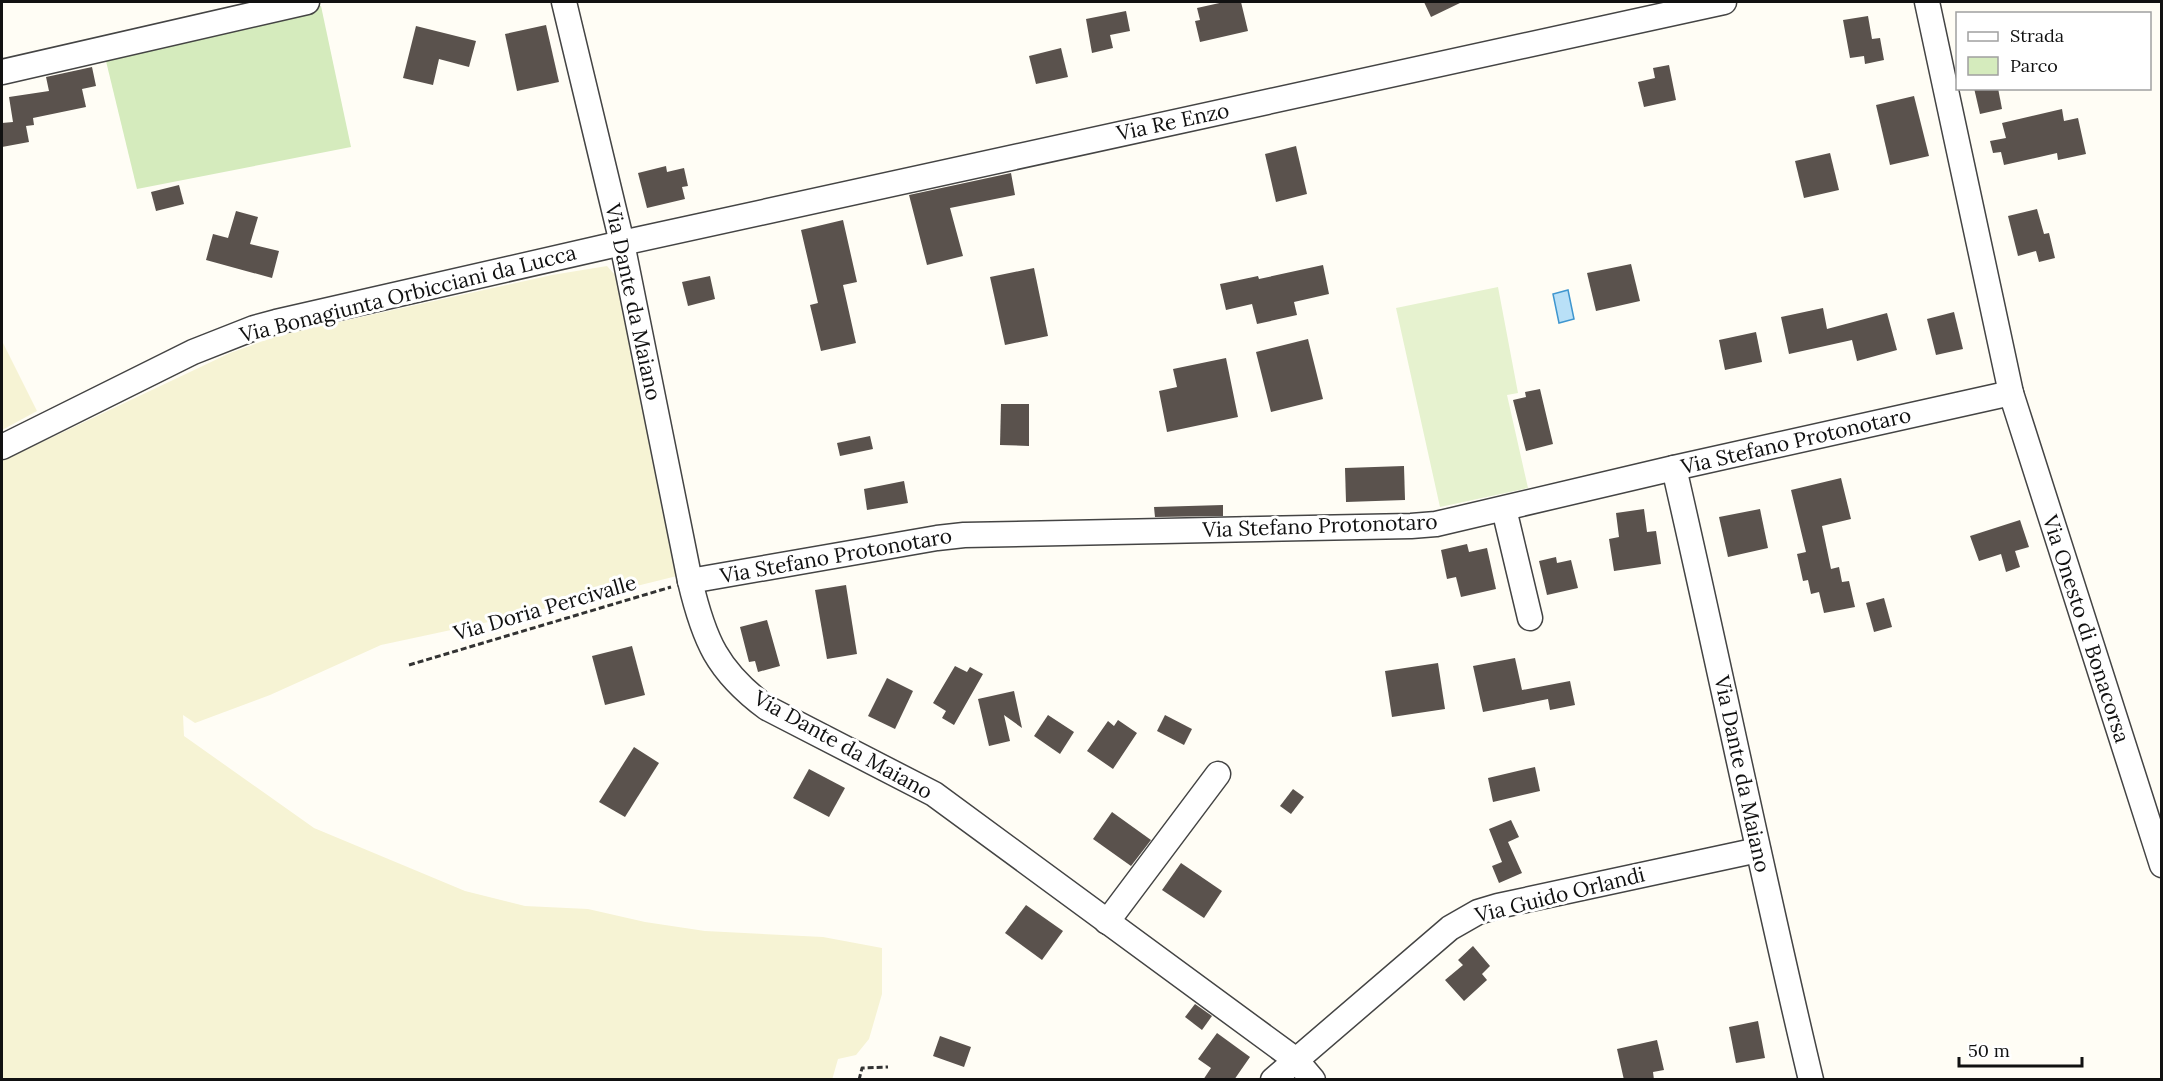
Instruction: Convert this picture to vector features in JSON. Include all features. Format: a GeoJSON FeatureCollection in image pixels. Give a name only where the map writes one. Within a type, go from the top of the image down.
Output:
{"type":"FeatureCollection","features":[{"type":"Feature","properties":{"kind":"street"},"geometry":{"type":"LineString","coordinates":[[2,72],[307,2]]}},
{"type":"Feature","properties":{"kind":"street","name":"Via Dante da Maiano"},"geometry":{"type":"LineString","coordinates":[[564,2],[622,243],[690,581],[704,633],[719,661],[745,691],[767,708],[934,794],[1296,1060],[1313,1080]]}},
{"type":"Feature","properties":{"kind":"street","name":"Via Re Enzo"},"geometry":{"type":"LineString","coordinates":[[622,243],[1724,2]]}},
{"type":"Feature","properties":{"kind":"street"},"geometry":{"type":"LineString","coordinates":[[1927,2],[2011,393]]}},
{"type":"Feature","properties":{"kind":"street","name":"Via Bonagiunta Orbicciani da Lucca"},"geometry":{"type":"LineString","coordinates":[[2,447],[193,352],[254,328],[622,243]]}},
{"type":"Feature","properties":{"kind":"street","name":"Via Stefano Protonotaro"},"geometry":{"type":"LineString","coordinates":[[690,581],[964,535],[1418,526],[1447,522],[1674,468],[2011,393]]}},
{"type":"Feature","properties":{"kind":"street","name":"Via Onesto di Bonacorsa"},"geometry":{"type":"LineString","coordinates":[[2011,393],[2162,865]]}},
{"type":"Feature","properties":{"kind":"street","name":"Via Dante da Maiano"},"geometry":{"type":"LineString","coordinates":[[1674,468],[1811,1080]]}},
{"type":"Feature","properties":{"kind":"street"},"geometry":{"type":"LineString","coordinates":[[1504,509],[1530,618]]}},
{"type":"Feature","properties":{"kind":"street"},"geometry":{"type":"LineString","coordinates":[[1107,922],[1218,774]]}},
{"type":"Feature","properties":{"kind":"street","name":"Via Guido Orlandi"},"geometry":{"type":"LineString","coordinates":[[1274,1080],[1450,928],[1473,914],[1498,906],[1758,850]]}},
{"type":"Feature","properties":{"kind":"path","name":"Via Doria Percivalle"},"geometry":{"type":"LineString","coordinates":[[409,665],[690,581]]}},
{"type":"Feature","properties":{"kind":"path"},"geometry":{"type":"LineString","coordinates":[[859,1080],[862,1068],[888,1066]]}},
{"type":"Feature","properties":{"kind":"shaded area"},"geometry":{"type":"Polygon","coordinates":[[[607,266],[615,275],[677,576],[507,618],[381,645],[270,695],[195,723],[183,715],[184,736],[314,828],[465,891],[525,906],[588,909],[645,922],[705,931],[823,937],[882,948],[882,994],[869,1039],[856,1055],[838,1059],[832,1080],[2,1080],[2,461],[230,353],[280,335],[552,275],[607,266]]]}},
{"type":"Feature","properties":{"kind":"shaded area"},"geometry":{"type":"Polygon","coordinates":[[[2,341],[37,411],[2,430],[2,341]]]}},
{"type":"Feature","properties":{"kind":"green space"},"geometry":{"type":"Polygon","coordinates":[[[321,6],[351,147],[137,189],[105,57],[321,6]]]}},
{"type":"Feature","properties":{"kind":"green space"},"geometry":{"type":"Polygon","coordinates":[[[1498,287],[1518,393],[1507,395],[1528,488],[1440,507],[1396,308],[1498,287]]]}},
{"type":"Feature","properties":{"kind":"water"},"geometry":{"type":"Polygon","coordinates":[[[1568,290],[1574,319],[1559,323],[1553,294],[1568,290]]]}},
{"type":"Feature","properties":{"kind":"building"},"geometry":{"type":"Polygon","coordinates":[[[1224,2],[1241,2],[1248,31],[1200,42],[1195,21],[1200,20],[1197,8],[1224,2]]]}},
{"type":"Feature","properties":{"kind":"building"},"geometry":{"type":"Polygon","coordinates":[[[1424,2],[1462,2],[1431,17],[1424,2]]]}},
{"type":"Feature","properties":{"kind":"building"},"geometry":{"type":"Polygon","coordinates":[[[1126,11],[1130,31],[1110,35],[1113,48],[1092,53],[1086,19],[1126,11]]]}},
{"type":"Feature","properties":{"kind":"building"},"geometry":{"type":"Polygon","coordinates":[[[1868,16],[1872,39],[1880,38],[1884,60],[1865,64],[1864,56],[1850,58],[1843,20],[1868,16]]]}},
{"type":"Feature","properties":{"kind":"building"},"geometry":{"type":"Polygon","coordinates":[[[546,25],[559,82],[517,91],[505,34],[546,25]]]}},
{"type":"Feature","properties":{"kind":"building"},"geometry":{"type":"Polygon","coordinates":[[[416,26],[476,41],[469,67],[439,59],[433,85],[403,78],[416,26]]]}},
{"type":"Feature","properties":{"kind":"building"},"geometry":{"type":"Polygon","coordinates":[[[1061,48],[1068,77],[1036,84],[1029,56],[1061,48]]]}},
{"type":"Feature","properties":{"kind":"building"},"geometry":{"type":"Polygon","coordinates":[[[1669,65],[1676,100],[1644,107],[1638,82],[1655,78],[1653,68],[1669,65]]]}},
{"type":"Feature","properties":{"kind":"building"},"geometry":{"type":"Polygon","coordinates":[[[92,67],[96,86],[82,89],[86,107],[33,118],[34,125],[26,126],[29,142],[2,147],[2,123],[13,122],[9,97],[49,91],[46,77],[92,67]]]}},
{"type":"Feature","properties":{"kind":"building"},"geometry":{"type":"Polygon","coordinates":[[[1974,90],[1998,90],[2002,109],[1980,114],[1974,90]]]}},
{"type":"Feature","properties":{"kind":"building"},"geometry":{"type":"Polygon","coordinates":[[[1914,96],[1929,156],[1890,165],[1876,105],[1914,96]]]}},
{"type":"Feature","properties":{"kind":"building"},"geometry":{"type":"Polygon","coordinates":[[[2062,109],[2064,121],[2078,118],[2086,154],[2058,160],[2057,153],[2004,165],[2001,152],[1993,153],[1990,141],[2006,138],[2002,123],[2062,109]]]}},
{"type":"Feature","properties":{"kind":"building"},"geometry":{"type":"Polygon","coordinates":[[[1296,146],[1307,194],[1276,202],[1265,154],[1296,146]]]}},
{"type":"Feature","properties":{"kind":"building"},"geometry":{"type":"Polygon","coordinates":[[[1830,153],[1839,190],[1804,198],[1795,161],[1830,153]]]}},
{"type":"Feature","properties":{"kind":"building"},"geometry":{"type":"Polygon","coordinates":[[[666,166],[667,172],[684,168],[688,186],[682,187],[685,199],[647,208],[638,173],[666,166]]]}},
{"type":"Feature","properties":{"kind":"building"},"geometry":{"type":"Polygon","coordinates":[[[1011,173],[1015,195],[950,208],[963,256],[927,265],[909,195],[1011,173]]]}},
{"type":"Feature","properties":{"kind":"building"},"geometry":{"type":"Polygon","coordinates":[[[179,185],[184,204],[156,211],[151,192],[179,185]]]}},
{"type":"Feature","properties":{"kind":"building"},"geometry":{"type":"Polygon","coordinates":[[[2037,209],[2044,234],[2049,233],[2055,258],[2039,262],[2036,251],[2018,256],[2008,216],[2037,209]]]}},
{"type":"Feature","properties":{"kind":"building"},"geometry":{"type":"Polygon","coordinates":[[[236,211],[258,217],[250,244],[279,251],[272,278],[206,260],[213,234],[228,238],[236,211]]]}},
{"type":"Feature","properties":{"kind":"building"},"geometry":{"type":"Polygon","coordinates":[[[843,220],[857,282],[843,285],[856,343],[821,351],[810,305],[818,303],[801,230],[843,220]]]}},
{"type":"Feature","properties":{"kind":"building"},"geometry":{"type":"Polygon","coordinates":[[[1631,264],[1640,301],[1596,311],[1587,273],[1631,264]]]}},
{"type":"Feature","properties":{"kind":"building"},"geometry":{"type":"Polygon","coordinates":[[[1323,265],[1329,294],[1294,302],[1297,315],[1257,324],[1252,304],[1226,310],[1220,284],[1258,276],[1259,279],[1323,265]]]}},
{"type":"Feature","properties":{"kind":"building"},"geometry":{"type":"Polygon","coordinates":[[[1034,268],[1048,336],[1005,345],[990,277],[1034,268]]]}},
{"type":"Feature","properties":{"kind":"building"},"geometry":{"type":"Polygon","coordinates":[[[710,276],[715,299],[688,306],[682,282],[710,276]]]}},
{"type":"Feature","properties":{"kind":"building"},"geometry":{"type":"Polygon","coordinates":[[[1823,308],[1827,329],[1887,313],[1897,350],[1857,361],[1852,340],[1789,354],[1781,317],[1823,308]]]}},
{"type":"Feature","properties":{"kind":"building"},"geometry":{"type":"Polygon","coordinates":[[[1954,312],[1963,349],[1936,355],[1927,319],[1954,312]]]}},
{"type":"Feature","properties":{"kind":"building"},"geometry":{"type":"Polygon","coordinates":[[[1756,332],[1762,362],[1725,370],[1719,340],[1756,332]]]}},
{"type":"Feature","properties":{"kind":"building"},"geometry":{"type":"Polygon","coordinates":[[[1308,339],[1323,399],[1271,412],[1256,352],[1308,339]]]}},
{"type":"Feature","properties":{"kind":"building"},"geometry":{"type":"Polygon","coordinates":[[[1226,358],[1238,417],[1167,432],[1159,391],[1177,387],[1173,369],[1226,358]]]}},
{"type":"Feature","properties":{"kind":"building"},"geometry":{"type":"Polygon","coordinates":[[[1540,389],[1553,444],[1526,451],[1513,400],[1526,397],[1525,392],[1540,389]]]}},
{"type":"Feature","properties":{"kind":"building"},"geometry":{"type":"Polygon","coordinates":[[[1001,404],[1029,404],[1029,446],[1000,445],[1001,404]]]}},
{"type":"Feature","properties":{"kind":"building"},"geometry":{"type":"Polygon","coordinates":[[[870,436],[873,449],[840,456],[837,443],[870,436]]]}},
{"type":"Feature","properties":{"kind":"building"},"geometry":{"type":"Polygon","coordinates":[[[1404,466],[1405,500],[1346,502],[1345,468],[1404,466]]]}},
{"type":"Feature","properties":{"kind":"building"},"geometry":{"type":"Polygon","coordinates":[[[1841,478],[1851,519],[1822,526],[1831,569],[1839,567],[1842,582],[1849,581],[1855,607],[1824,613],[1819,592],[1811,594],[1808,580],[1803,581],[1797,554],[1806,552],[1791,490],[1841,478]]]}},
{"type":"Feature","properties":{"kind":"building"},"geometry":{"type":"Polygon","coordinates":[[[904,481],[908,503],[867,510],[864,489],[904,481]]]}},
{"type":"Feature","properties":{"kind":"building"},"geometry":{"type":"Polygon","coordinates":[[[1223,505],[1223,516],[1155,517],[1154,507],[1223,505]]]}},
{"type":"Feature","properties":{"kind":"building"},"geometry":{"type":"Polygon","coordinates":[[[1644,509],[1647,532],[1656,531],[1661,564],[1614,571],[1609,539],[1619,537],[1616,513],[1644,509]]]}},
{"type":"Feature","properties":{"kind":"building"},"geometry":{"type":"Polygon","coordinates":[[[1760,509],[1768,548],[1728,557],[1719,517],[1760,509]]]}},
{"type":"Feature","properties":{"kind":"building"},"geometry":{"type":"Polygon","coordinates":[[[2020,520],[2029,547],[2015,551],[2020,567],[2006,572],[2001,554],[1979,561],[1970,536],[2020,520]]]}},
{"type":"Feature","properties":{"kind":"building"},"geometry":{"type":"Polygon","coordinates":[[[1467,544],[1469,552],[1487,548],[1496,589],[1461,597],[1456,577],[1447,579],[1441,550],[1467,544]]]}},
{"type":"Feature","properties":{"kind":"building"},"geometry":{"type":"Polygon","coordinates":[[[1556,557],[1557,563],[1571,560],[1578,588],[1547,595],[1539,561],[1556,557]]]}},
{"type":"Feature","properties":{"kind":"building"},"geometry":{"type":"Polygon","coordinates":[[[846,585],[857,654],[827,659],[815,590],[846,585]]]}},
{"type":"Feature","properties":{"kind":"building"},"geometry":{"type":"Polygon","coordinates":[[[1884,598],[1892,627],[1874,632],[1866,603],[1884,598]]]}},
{"type":"Feature","properties":{"kind":"building"},"geometry":{"type":"Polygon","coordinates":[[[767,620],[780,666],[758,672],[755,661],[749,662],[740,627],[767,620]]]}},
{"type":"Feature","properties":{"kind":"building"},"geometry":{"type":"Polygon","coordinates":[[[632,646],[645,695],[605,705],[592,656],[632,646]]]}},
{"type":"Feature","properties":{"kind":"building"},"geometry":{"type":"Polygon","coordinates":[[[1515,658],[1522,690],[1570,681],[1575,705],[1550,710],[1548,699],[1483,712],[1473,666],[1515,658]]]}},
{"type":"Feature","properties":{"kind":"building"},"geometry":{"type":"Polygon","coordinates":[[[1438,663],[1445,709],[1392,717],[1385,671],[1438,663]]]}},
{"type":"Feature","properties":{"kind":"building"},"geometry":{"type":"Polygon","coordinates":[[[955,666],[967,672],[970,667],[983,674],[954,725],[942,718],[946,711],[933,703],[955,666]]]}},
{"type":"Feature","properties":{"kind":"building"},"geometry":{"type":"Polygon","coordinates":[[[887,678],[913,691],[895,729],[868,716],[887,678]]]}},
{"type":"Feature","properties":{"kind":"building"},"geometry":{"type":"Polygon","coordinates":[[[1014,691],[1022,728],[1004,715],[1010,741],[989,746],[978,699],[1014,691]]]}},
{"type":"Feature","properties":{"kind":"building"},"geometry":{"type":"Polygon","coordinates":[[[1048,715],[1074,732],[1060,754],[1034,736],[1048,715]]]}},
{"type":"Feature","properties":{"kind":"building"},"geometry":{"type":"Polygon","coordinates":[[[1165,715],[1192,729],[1184,745],[1157,731],[1165,715]]]}},
{"type":"Feature","properties":{"kind":"building"},"geometry":{"type":"Polygon","coordinates":[[[1118,720],[1137,733],[1113,769],[1087,751],[1108,721],[1114,726],[1118,720]]]}},
{"type":"Feature","properties":{"kind":"building"},"geometry":{"type":"Polygon","coordinates":[[[634,747],[659,763],[625,817],[599,802],[634,747]]]}},
{"type":"Feature","properties":{"kind":"building"},"geometry":{"type":"Polygon","coordinates":[[[1535,767],[1540,791],[1493,802],[1488,778],[1535,767]]]}},
{"type":"Feature","properties":{"kind":"building"},"geometry":{"type":"Polygon","coordinates":[[[809,769],[845,788],[829,817],[793,798],[809,769]]]}},
{"type":"Feature","properties":{"kind":"building"},"geometry":{"type":"Polygon","coordinates":[[[1293,789],[1304,797],[1291,814],[1280,806],[1293,789]]]}},
{"type":"Feature","properties":{"kind":"building"},"geometry":{"type":"Polygon","coordinates":[[[1112,812],[1151,840],[1131,866],[1093,839],[1112,812]]]}},
{"type":"Feature","properties":{"kind":"building"},"geometry":{"type":"Polygon","coordinates":[[[1511,820],[1519,837],[1508,842],[1522,873],[1499,883],[1492,866],[1502,862],[1489,829],[1511,820]]]}},
{"type":"Feature","properties":{"kind":"building"},"geometry":{"type":"Polygon","coordinates":[[[1181,863],[1222,891],[1204,918],[1162,890],[1181,863]]]}},
{"type":"Feature","properties":{"kind":"building"},"geometry":{"type":"Polygon","coordinates":[[[1026,905],[1063,931],[1042,960],[1005,933],[1026,905]]]}},
{"type":"Feature","properties":{"kind":"building"},"geometry":{"type":"Polygon","coordinates":[[[1473,946],[1490,966],[1482,974],[1487,980],[1464,1001],[1445,980],[1463,965],[1458,960],[1473,946]]]}},
{"type":"Feature","properties":{"kind":"building"},"geometry":{"type":"Polygon","coordinates":[[[1195,1004],[1212,1016],[1202,1030],[1185,1017],[1195,1004]]]}},
{"type":"Feature","properties":{"kind":"building"},"geometry":{"type":"Polygon","coordinates":[[[1758,1021],[1765,1058],[1736,1063],[1729,1027],[1758,1021]]]}},
{"type":"Feature","properties":{"kind":"building"},"geometry":{"type":"Polygon","coordinates":[[[1217,1033],[1250,1057],[1234,1080],[1203,1080],[1211,1068],[1198,1059],[1217,1033]]]}},
{"type":"Feature","properties":{"kind":"building"},"geometry":{"type":"Polygon","coordinates":[[[940,1036],[971,1047],[964,1067],[933,1056],[940,1036]]]}},
{"type":"Feature","properties":{"kind":"building"},"geometry":{"type":"Polygon","coordinates":[[[1657,1040],[1664,1070],[1653,1072],[1654,1080],[1624,1080],[1617,1049],[1657,1040]]]}}]}
